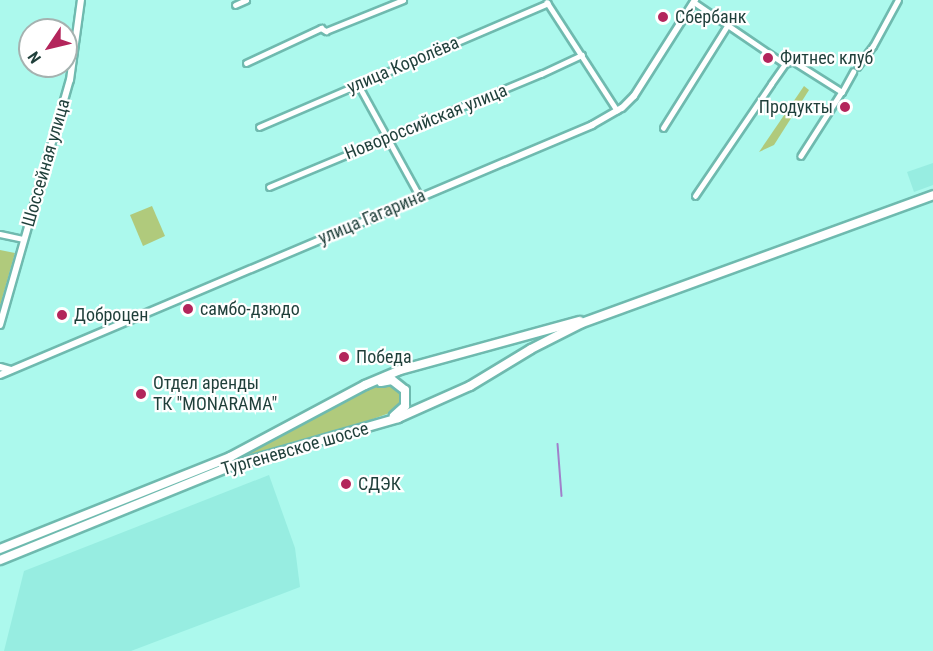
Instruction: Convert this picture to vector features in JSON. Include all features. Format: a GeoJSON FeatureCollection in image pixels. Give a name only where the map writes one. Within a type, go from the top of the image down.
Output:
{"type":"FeatureCollection","features":[{"type":"Feature","properties":{"kind":"highway"},"geometry":{"type":"LineString","coordinates":[[582,321],[933,193]]}},
{"type":"Feature","properties":{"kind":"highway","name":"Тургеневское шоссе"},"geometry":{"type":"LineString","coordinates":[[0,548],[230,457],[365,385],[400,370],[454,353],[582,321]]}},
{"type":"Feature","properties":{"kind":"highway","name":"Тургеневское шоссе"},"geometry":{"type":"LineString","coordinates":[[0,560],[231,466],[384,423],[470,386],[582,321]]}},
{"type":"Feature","properties":{"kind":"highway"},"geometry":{"type":"LineString","coordinates":[[365,385],[392,380],[405,390],[405,406],[384,423]]}},
{"type":"Feature","properties":{"kind":"street","name":"Шоссейная улица"},"geometry":{"type":"LineString","coordinates":[[0,325],[70,80],[81,0]]}},
{"type":"Feature","properties":{"kind":"street"},"geometry":{"type":"LineString","coordinates":[[235,5],[246,0]]}},
{"type":"Feature","properties":{"kind":"street"},"geometry":{"type":"LineString","coordinates":[[246,63],[321,28],[326,31],[403,0]]}},
{"type":"Feature","properties":{"kind":"street"},"geometry":{"type":"LineString","coordinates":[[857,67],[873,46],[898,0]]}},
{"type":"Feature","properties":{"kind":"street"},"geometry":{"type":"LineString","coordinates":[[547,1],[617,110]]}},
{"type":"Feature","properties":{"kind":"street","name":"улица Королёва"},"geometry":{"type":"LineString","coordinates":[[259,127],[547,1]]}},
{"type":"Feature","properties":{"kind":"street"},"geometry":{"type":"LineString","coordinates":[[695,1],[727,26],[785,64]]}},
{"type":"Feature","properties":{"kind":"street","name":"улица Гагарина"},"geometry":{"type":"LineString","coordinates":[[0,377],[592,124],[617,110],[634,96],[695,1]]}},
{"type":"Feature","properties":{"kind":"street"},"geometry":{"type":"LineString","coordinates":[[663,128],[727,26]]}},
{"type":"Feature","properties":{"kind":"street","name":"Новороссийская улица"},"geometry":{"type":"LineString","coordinates":[[269,187],[582,55]]}},
{"type":"Feature","properties":{"kind":"street"},"geometry":{"type":"LineString","coordinates":[[695,196],[785,64],[793,61],[842,92]]}},
{"type":"Feature","properties":{"kind":"street"},"geometry":{"type":"LineString","coordinates":[[801,156],[853,72]]}},
{"type":"Feature","properties":{"kind":"street"},"geometry":{"type":"LineString","coordinates":[[358,84],[420,197]]}},
{"type":"Feature","properties":{"kind":"street"},"geometry":{"type":"LineString","coordinates":[[0,234],[23,239]]}},
{"type":"Feature","properties":{"kind":"street"},"geometry":{"type":"LineString","coordinates":[[0,367],[15,369]]}},
{"type":"Feature","properties":{"kind":"shaded area"},"geometry":{"type":"Polygon","coordinates":[[[933,163],[933,185],[914,192],[907,172],[933,163]]]}},
{"type":"Feature","properties":{"kind":"shaded area"},"geometry":{"type":"Polygon","coordinates":[[[269,475],[295,548],[300,587],[131,651],[4,651],[24,571],[269,475]]]}},
{"type":"Feature","properties":{"kind":"green space"},"geometry":{"type":"Polygon","coordinates":[[[804,86],[809,90],[774,145],[759,152],[804,86]]]}},
{"type":"Feature","properties":{"kind":"green space"},"geometry":{"type":"Polygon","coordinates":[[[152,206],[165,236],[143,246],[130,215],[152,206]]]}},
{"type":"Feature","properties":{"kind":"green space"},"geometry":{"type":"Polygon","coordinates":[[[0,250],[15,253],[0,306],[0,250]]]}},
{"type":"Feature","properties":{"kind":"green space"},"geometry":{"type":"Polygon","coordinates":[[[392,383],[403,391],[402,405],[395,411],[337,432],[229,461],[342,402],[376,386],[392,383]]]}},
{"type":"Feature","properties":{"kind":"waterway"},"geometry":{"type":"LineString","coordinates":[[558,444],[562,496]]}},
{"type":"Feature","properties":{"kind":"place","name":"Сбербанк"},"geometry":{"type":"Point","coordinates":[663,17]}},
{"type":"Feature","properties":{"kind":"place","name":"Фитнес клуб"},"geometry":{"type":"Point","coordinates":[768,58]}},
{"type":"Feature","properties":{"kind":"place","name":"Продукты"},"geometry":{"type":"Point","coordinates":[845,107]}},
{"type":"Feature","properties":{"kind":"place","name":"самбо-дзюдо"},"geometry":{"type":"Point","coordinates":[188,309]}},
{"type":"Feature","properties":{"kind":"place","name":"Доброцен"},"geometry":{"type":"Point","coordinates":[62,315]}},
{"type":"Feature","properties":{"kind":"place","name":"Победа"},"geometry":{"type":"Point","coordinates":[344,357]}},
{"type":"Feature","properties":{"kind":"place","name":"Отдел аренды ТК \"MONARAMA\""},"geometry":{"type":"Point","coordinates":[141,394]}},
{"type":"Feature","properties":{"kind":"place","name":"СДЭК"},"geometry":{"type":"Point","coordinates":[346,484]}}]}
